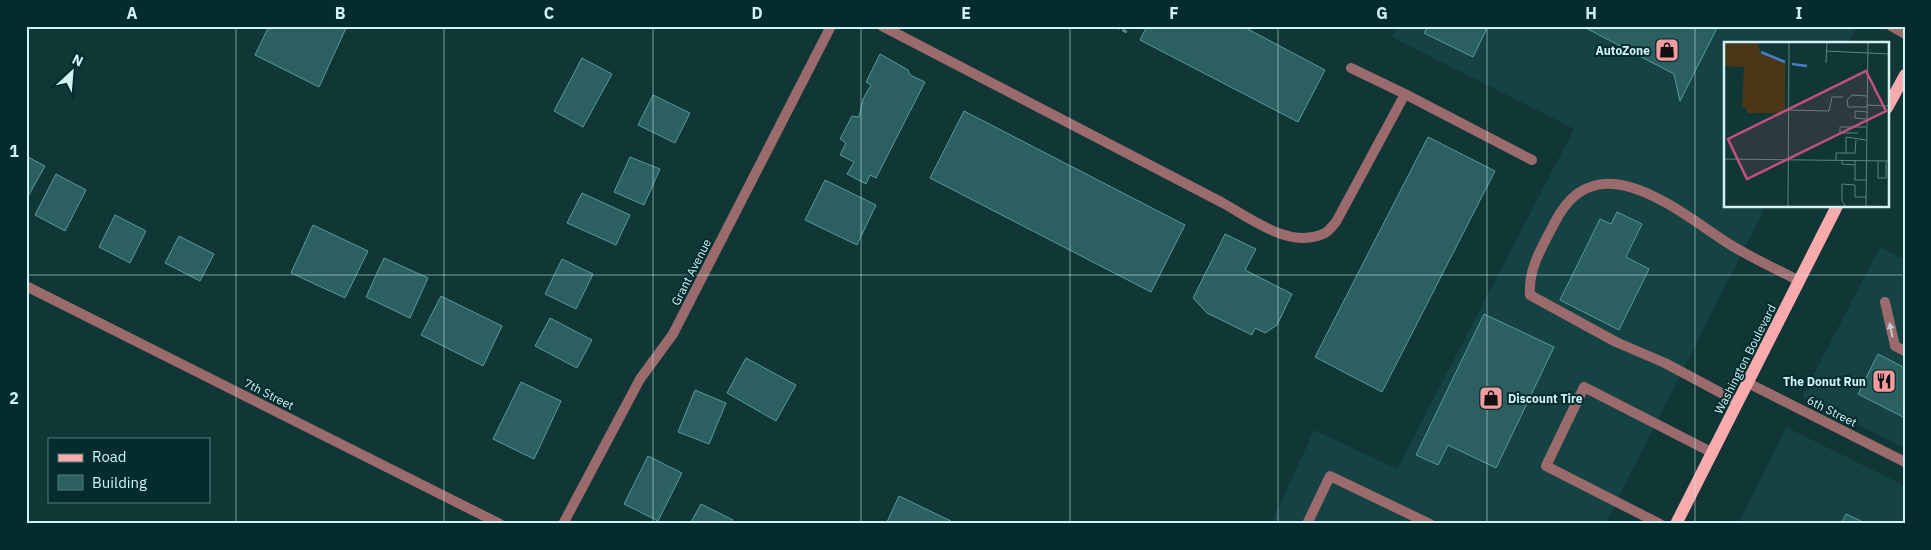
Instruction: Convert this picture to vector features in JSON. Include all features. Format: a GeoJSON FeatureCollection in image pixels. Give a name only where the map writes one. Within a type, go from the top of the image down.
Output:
{"type":"FeatureCollection","features":[{"type":"Feature","properties":{"kind":"main road"},"geometry":{"type":"LineString","coordinates":[[1888,106],[1905,75]]}},
{"type":"Feature","properties":{"kind":"main road","name":"Washington Boulevard"},"geometry":{"type":"LineString","coordinates":[[1676,524],[1836,208]]}},
{"type":"Feature","properties":{"kind":"street","name":"Grant Avenue"},"geometry":{"type":"LineString","coordinates":[[563,524],[640,379],[673,334],[831,26]]}},
{"type":"Feature","properties":{"kind":"street"},"geometry":{"type":"LineString","coordinates":[[882,26],[1198,190],[1271,230],[1290,236],[1309,237],[1326,233],[1336,222],[1405,94]]}},
{"type":"Feature","properties":{"kind":"street"},"geometry":{"type":"LineString","coordinates":[[1890,26],[1905,34]]}},
{"type":"Feature","properties":{"kind":"street"},"geometry":{"type":"LineString","coordinates":[[1351,68],[1532,160]]}},
{"type":"Feature","properties":{"kind":"street"},"geometry":{"type":"LineString","coordinates":[[1738,402],[1665,363],[1616,342],[1530,295],[1529,282],[1535,262],[1560,210],[1585,187],[1609,182],[1635,187],[1676,208],[1726,242],[1800,282]]}},
{"type":"Feature","properties":{"kind":"street","name":"7th Street"},"geometry":{"type":"LineString","coordinates":[[26,286],[500,524]]}},
{"type":"Feature","properties":{"kind":"street"},"geometry":{"type":"LineString","coordinates":[[1885,302],[1895,346],[1905,351]]}},
{"type":"Feature","properties":{"kind":"street","name":"6th Street"},"geometry":{"type":"LineString","coordinates":[[1748,383],[1905,462]]}},
{"type":"Feature","properties":{"kind":"street"},"geometry":{"type":"LineString","coordinates":[[1660,524],[1546,466],[1584,387],[1713,452]]}},
{"type":"Feature","properties":{"kind":"street"},"geometry":{"type":"LineString","coordinates":[[1307,524],[1330,476],[1430,524]]}},
{"type":"Feature","properties":{"kind":"path"},"geometry":{"type":"LineString","coordinates":[[1116,26],[1128,32]]}},
{"type":"Feature","properties":{"kind":"shaded area"},"geometry":{"type":"Polygon","coordinates":[[[1397,26],[1857,26],[1849,42],[1724,42],[1724,208],[1765,208],[1605,524],[1271,524],[1314,430],[1397,469],[1574,129],[1392,37],[1397,26]]]}},
{"type":"Feature","properties":{"kind":"shaded area"},"geometry":{"type":"Polygon","coordinates":[[[1880,247],[1905,260],[1905,448],[1802,397],[1880,247]]]}},
{"type":"Feature","properties":{"kind":"shaded area"},"geometry":{"type":"Polygon","coordinates":[[[1786,427],[1905,486],[1905,524],[1738,524],[1786,427]]]}},
{"type":"Feature","properties":{"kind":"building"},"geometry":{"type":"Polygon","coordinates":[[[269,26],[347,26],[319,87],[255,55],[269,26]]]}},
{"type":"Feature","properties":{"kind":"building"},"geometry":{"type":"Polygon","coordinates":[[[1147,26],[1242,26],[1325,70],[1298,122],[1140,40],[1147,26]]]}},
{"type":"Feature","properties":{"kind":"building"},"geometry":{"type":"Polygon","coordinates":[[[1428,26],[1488,26],[1473,57],[1424,33],[1428,26]]]}},
{"type":"Feature","properties":{"kind":"building","name":"AutoZone"},"geometry":{"type":"Polygon","coordinates":[[[1582,26],[1718,26],[1680,101],[1674,74],[1582,26]]]}},
{"type":"Feature","properties":{"kind":"building"},"geometry":{"type":"Polygon","coordinates":[[[880,54],[908,70],[910,75],[925,82],[876,178],[870,175],[866,184],[847,174],[854,162],[840,155],[846,143],[840,139],[852,116],[859,117],[863,99],[871,85],[866,82],[880,54]]]}},
{"type":"Feature","properties":{"kind":"building"},"geometry":{"type":"Polygon","coordinates":[[[582,58],[612,74],[583,127],[554,111],[582,58]]]}},
{"type":"Feature","properties":{"kind":"building"},"geometry":{"type":"Polygon","coordinates":[[[653,95],[690,113],[675,143],[638,125],[653,95]]]}},
{"type":"Feature","properties":{"kind":"building"},"geometry":{"type":"Polygon","coordinates":[[[964,111],[1185,225],[1151,292],[930,178],[964,111]]]}},
{"type":"Feature","properties":{"kind":"building"},"geometry":{"type":"Polygon","coordinates":[[[1428,137],[1495,171],[1382,392],[1315,357],[1428,137]]]}},
{"type":"Feature","properties":{"kind":"building"},"geometry":{"type":"Polygon","coordinates":[[[26,156],[45,166],[26,200],[26,156]]]}},
{"type":"Feature","properties":{"kind":"building"},"geometry":{"type":"Polygon","coordinates":[[[630,157],[660,169],[644,205],[614,192],[630,157]]]}},
{"type":"Feature","properties":{"kind":"building"},"geometry":{"type":"Polygon","coordinates":[[[56,174],[86,190],[65,231],[35,215],[56,174]]]}},
{"type":"Feature","properties":{"kind":"building"},"geometry":{"type":"Polygon","coordinates":[[[825,180],[876,205],[857,245],[805,220],[825,180]]]}},
{"type":"Feature","properties":{"kind":"building"},"geometry":{"type":"Polygon","coordinates":[[[582,193],[630,215],[616,245],[567,223],[582,193]]]}},
{"type":"Feature","properties":{"kind":"building"},"geometry":{"type":"Polygon","coordinates":[[[1617,212],[1642,224],[1626,257],[1649,269],[1619,330],[1560,300],[1600,219],[1611,224],[1617,212]]]}},
{"type":"Feature","properties":{"kind":"building"},"geometry":{"type":"Polygon","coordinates":[[[115,215],[146,231],[130,263],[99,247],[115,215]]]}},
{"type":"Feature","properties":{"kind":"building"},"geometry":{"type":"Polygon","coordinates":[[[313,225],[368,251],[345,298],[291,273],[313,225]]]}},
{"type":"Feature","properties":{"kind":"building"},"geometry":{"type":"Polygon","coordinates":[[[1225,234],[1256,249],[1245,270],[1292,294],[1277,325],[1265,333],[1255,328],[1252,335],[1207,313],[1193,298],[1225,234]]]}},
{"type":"Feature","properties":{"kind":"building"},"geometry":{"type":"Polygon","coordinates":[[[179,236],[214,254],[200,281],[165,263],[179,236]]]}},
{"type":"Feature","properties":{"kind":"building"},"geometry":{"type":"Polygon","coordinates":[[[384,258],[428,278],[410,318],[366,297],[384,258]]]}},
{"type":"Feature","properties":{"kind":"building"},"geometry":{"type":"Polygon","coordinates":[[[562,259],[593,274],[576,309],[545,294],[562,259]]]}},
{"type":"Feature","properties":{"kind":"building"},"geometry":{"type":"Polygon","coordinates":[[[441,296],[502,326],[483,366],[421,335],[441,296]]]}},
{"type":"Feature","properties":{"kind":"building"},"geometry":{"type":"Polygon","coordinates":[[[1484,314],[1554,347],[1496,468],[1448,445],[1438,465],[1416,455],[1484,314]]]}},
{"type":"Feature","properties":{"kind":"building"},"geometry":{"type":"Polygon","coordinates":[[[550,318],[592,340],[577,368],[535,346],[550,318]]]}},
{"type":"Feature","properties":{"kind":"building","name":"The Donut Run"},"geometry":{"type":"Polygon","coordinates":[[[1878,354],[1905,368],[1905,418],[1858,394],[1878,354]]]}},
{"type":"Feature","properties":{"kind":"building"},"geometry":{"type":"Polygon","coordinates":[[[746,358],[796,385],[776,421],[727,393],[746,358]]]}},
{"type":"Feature","properties":{"kind":"building"},"geometry":{"type":"Polygon","coordinates":[[[521,382],[561,401],[534,459],[493,439],[521,382]]]}},
{"type":"Feature","properties":{"kind":"building"},"geometry":{"type":"Polygon","coordinates":[[[695,390],[726,403],[709,444],[678,432],[695,390]]]}},
{"type":"Feature","properties":{"kind":"building"},"geometry":{"type":"Polygon","coordinates":[[[648,456],[682,473],[658,521],[624,504],[648,456]]]}},
{"type":"Feature","properties":{"kind":"building"},"geometry":{"type":"Polygon","coordinates":[[[899,496],[951,521],[950,524],[886,524],[899,496]]]}},
{"type":"Feature","properties":{"kind":"building"},"geometry":{"type":"Polygon","coordinates":[[[701,504],[733,520],[731,524],[690,524],[701,504]]]}},
{"type":"Feature","properties":{"kind":"building"},"geometry":{"type":"Polygon","coordinates":[[[1846,514],[1867,524],[1841,524],[1846,514]]]}},
{"type":"Feature","properties":{"kind":"place","name":"AutoZone"},"geometry":{"type":"Point","coordinates":[1667,50]}},
{"type":"Feature","properties":{"kind":"place","name":"The Donut Run"},"geometry":{"type":"Point","coordinates":[1884,381]}},
{"type":"Feature","properties":{"kind":"place","name":"Discount Tire"},"geometry":{"type":"Point","coordinates":[1491,398]}}]}
